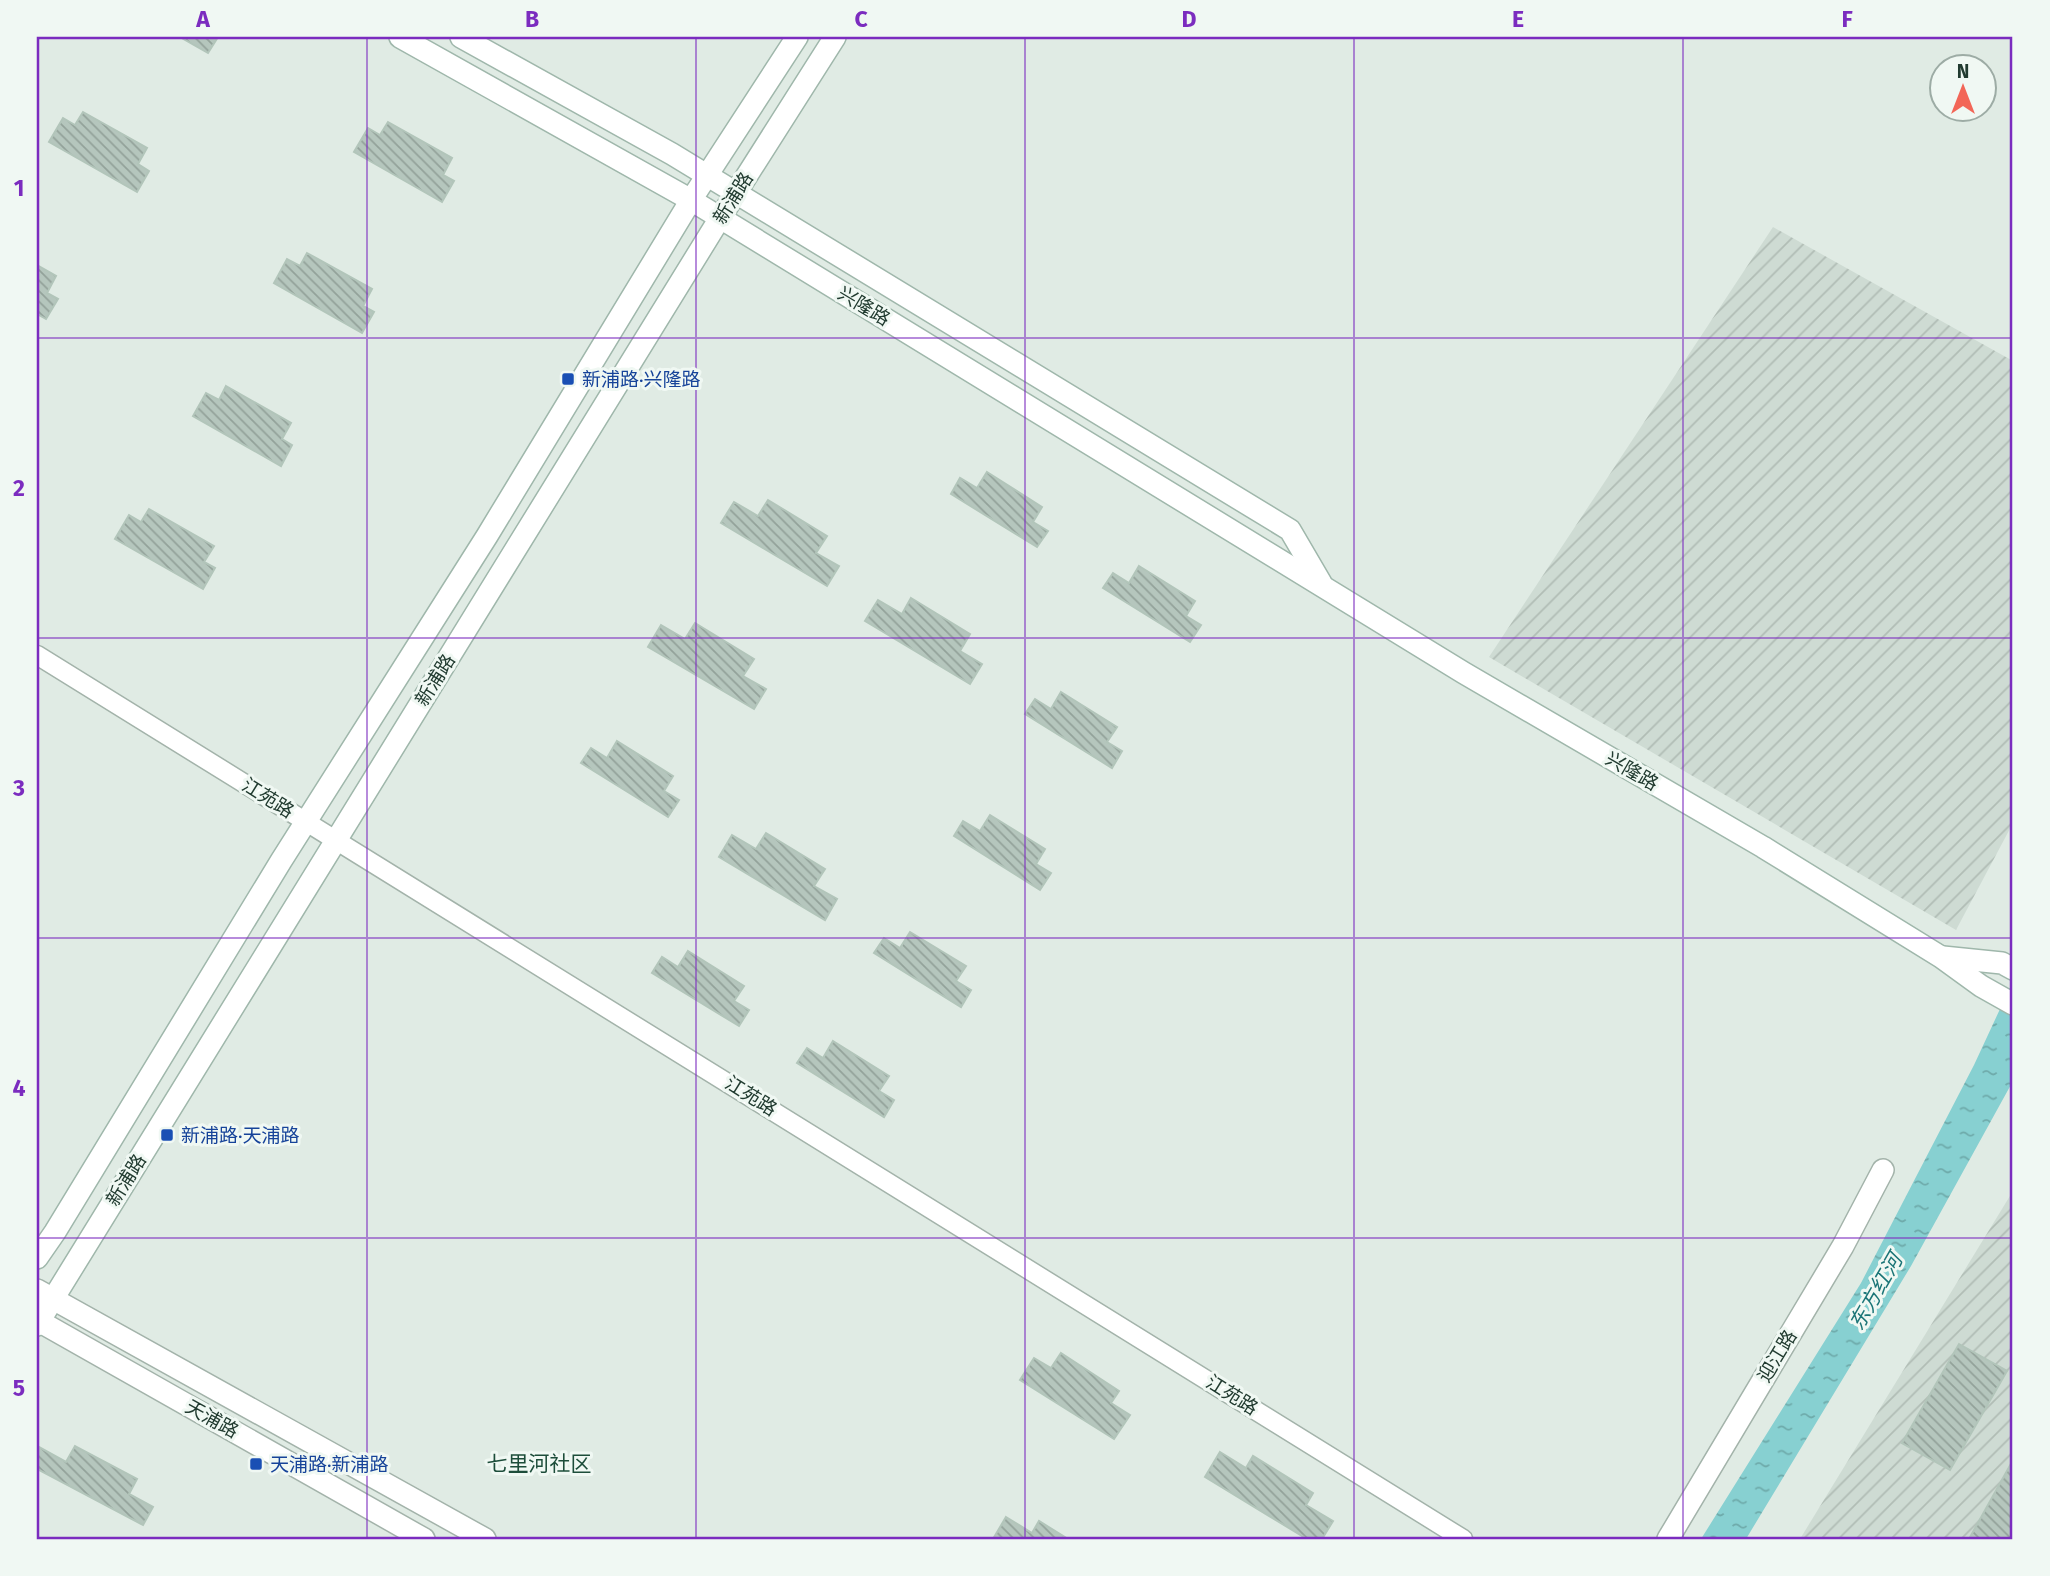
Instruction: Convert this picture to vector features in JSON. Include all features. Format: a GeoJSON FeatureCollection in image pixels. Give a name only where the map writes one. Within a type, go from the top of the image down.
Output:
{"type":"FeatureCollection","features":[{"type":"Feature","properties":{"kind":"main road","name":"兴隆路"},"geometry":{"type":"LineString","coordinates":[[400,37],[691,200],[1464,673],[1763,847],[2013,1004]]}},
{"type":"Feature","properties":{"kind":"main road","name":"兴隆路"},"geometry":{"type":"LineString","coordinates":[[461,37],[672,153],[1290,530],[1322,585]]}},
{"type":"Feature","properties":{"kind":"main road","name":"新浦路"},"geometry":{"type":"LineString","coordinates":[[37,1258],[306,821],[487,536],[691,200],[797,37]]}},
{"type":"Feature","properties":{"kind":"main road","name":"新浦路"},"geometry":{"type":"LineString","coordinates":[[37,1322],[45,1295],[336,840],[720,218],[835,37]]}},
{"type":"Feature","properties":{"kind":"main road","name":"兴隆路"},"geometry":{"type":"LineString","coordinates":[[1941,957],[2008,966]]}},
{"type":"Feature","properties":{"kind":"main road","name":"迎江路"},"geometry":{"type":"LineString","coordinates":[[1668,1539],[1843,1246],[1883,1170]]}},
{"type":"Feature","properties":{"kind":"main road"},"geometry":{"type":"LineString","coordinates":[[45,1295],[485,1539]]}},
{"type":"Feature","properties":{"kind":"main road","name":"天浦路"},"geometry":{"type":"LineString","coordinates":[[37,1322],[425,1539]]}},
{"type":"Feature","properties":{"kind":"street","name":"江苑路"},"geometry":{"type":"LineString","coordinates":[[37,655],[1463,1539]]}},
{"type":"Feature","properties":{"kind":"shaded area"},"geometry":{"type":"Polygon","coordinates":[[[1773,227],[2013,361],[2013,823],[1956,930],[1489,657],[1773,227]]]}},
{"type":"Feature","properties":{"kind":"shaded area"},"geometry":{"type":"Polygon","coordinates":[[[2013,1191],[2013,1539],[1800,1539],[2013,1191]]]}},
{"type":"Feature","properties":{"kind":"water","name":"东方红河"},"geometry":{"type":"Polygon","coordinates":[[[2013,981],[2013,1081],[1911,1266],[1746,1539],[1701,1539],[1861,1283],[1974,1065],[2013,981]]]}},
{"type":"Feature","properties":{"kind":"building"},"geometry":{"type":"Polygon","coordinates":[[[180,37],[218,37],[208,53],[180,37]]]}},
{"type":"Feature","properties":{"kind":"building"},"geometry":{"type":"Polygon","coordinates":[[[83,112],[147,148],[138,164],[149,171],[137,192],[49,142],[63,118],[75,125],[83,112]]]}},
{"type":"Feature","properties":{"kind":"building"},"geometry":{"type":"Polygon","coordinates":[[[388,122],[452,158],[443,175],[454,181],[442,202],[354,152],[368,128],[380,135],[388,122]]]}},
{"type":"Feature","properties":{"kind":"building"},"geometry":{"type":"Polygon","coordinates":[[[307,253],[372,289],[363,306],[374,312],[362,333],[274,283],[287,259],[300,266],[307,253]]]}},
{"type":"Feature","properties":{"kind":"building"},"geometry":{"type":"Polygon","coordinates":[[[37,265],[56,276],[47,293],[58,299],[46,319],[37,314],[37,265]]]}},
{"type":"Feature","properties":{"kind":"building"},"geometry":{"type":"Polygon","coordinates":[[[226,386],[291,423],[282,439],[292,445],[281,466],[193,416],[206,393],[219,400],[226,386]]]}},
{"type":"Feature","properties":{"kind":"building"},"geometry":{"type":"Polygon","coordinates":[[[987,472],[1042,507],[1033,522],[1048,531],[1037,547],[951,494],[960,478],[977,488],[987,472]]]}},
{"type":"Feature","properties":{"kind":"building"},"geometry":{"type":"Polygon","coordinates":[[[768,500],[827,536],[816,553],[839,566],[827,586],[721,523],[734,502],[758,516],[768,500]]]}},
{"type":"Feature","properties":{"kind":"building"},"geometry":{"type":"Polygon","coordinates":[[[149,509],[214,546],[204,562],[215,568],[203,589],[115,539],[129,515],[141,522],[149,509]]]}},
{"type":"Feature","properties":{"kind":"building"},"geometry":{"type":"Polygon","coordinates":[[[1139,566],[1195,601],[1186,616],[1201,625],[1190,642],[1103,588],[1113,573],[1129,583],[1139,566]]]}},
{"type":"Feature","properties":{"kind":"building"},"geometry":{"type":"Polygon","coordinates":[[[911,598],[970,634],[960,651],[982,664],[970,684],[865,621],[878,600],[902,614],[911,598]]]}},
{"type":"Feature","properties":{"kind":"building"},"geometry":{"type":"Polygon","coordinates":[[[695,623],[754,659],[743,676],[766,689],[754,709],[648,647],[661,625],[685,639],[695,623]]]}},
{"type":"Feature","properties":{"kind":"building"},"geometry":{"type":"Polygon","coordinates":[[[1061,692],[1117,727],[1107,742],[1122,751],[1112,768],[1025,714],[1035,699],[1051,709],[1061,692]]]}},
{"type":"Feature","properties":{"kind":"building"},"geometry":{"type":"Polygon","coordinates":[[[617,741],[673,776],[664,791],[679,800],[668,817],[581,763],[591,748],[607,758],[617,741]]]}},
{"type":"Feature","properties":{"kind":"building"},"geometry":{"type":"Polygon","coordinates":[[[990,815],[1045,849],[1036,864],[1051,873],[1040,890],[954,836],[963,821],[980,831],[990,815]]]}},
{"type":"Feature","properties":{"kind":"building"},"geometry":{"type":"Polygon","coordinates":[[[766,833],[825,869],[814,886],[837,899],[825,920],[719,857],[732,835],[756,849],[766,833]]]}},
{"type":"Feature","properties":{"kind":"building"},"geometry":{"type":"Polygon","coordinates":[[[910,932],[966,966],[956,981],[971,990],[961,1007],[874,953],[884,938],[900,948],[910,932]]]}},
{"type":"Feature","properties":{"kind":"building"},"geometry":{"type":"Polygon","coordinates":[[[688,951],[744,986],[734,1001],[749,1010],[739,1026],[652,973],[662,957],[678,967],[688,951]]]}},
{"type":"Feature","properties":{"kind":"building"},"geometry":{"type":"Polygon","coordinates":[[[833,1041],[889,1076],[879,1091],[894,1100],[884,1117],[797,1063],[807,1048],[823,1058],[833,1041]]]}},
{"type":"Feature","properties":{"kind":"building"},"geometry":{"type":"Polygon","coordinates":[[[1959,1344],[2007,1371],[1950,1470],[1902,1443],[1959,1344]]]}},
{"type":"Feature","properties":{"kind":"building"},"geometry":{"type":"Polygon","coordinates":[[[1061,1353],[1119,1391],[1111,1403],[1130,1415],[1114,1439],[1020,1380],[1034,1358],[1051,1368],[1061,1353]]]}},
{"type":"Feature","properties":{"kind":"building"},"geometry":{"type":"Polygon","coordinates":[[[37,1446],[66,1462],[75,1446],[137,1479],[129,1494],[153,1507],[143,1525],[37,1469],[37,1446]]]}},
{"type":"Feature","properties":{"kind":"building"},"geometry":{"type":"Polygon","coordinates":[[[1220,1452],[1246,1468],[1253,1456],[1313,1493],[1306,1505],[1333,1521],[1322,1539],[1307,1539],[1205,1477],[1220,1452]]]}},
{"type":"Feature","properties":{"kind":"building"},"geometry":{"type":"Polygon","coordinates":[[[2013,1460],[2013,1539],[1969,1539],[2013,1460]]]}},
{"type":"Feature","properties":{"kind":"building"},"geometry":{"type":"Polygon","coordinates":[[[1006,1517],[1032,1533],[1039,1521],[1068,1539],[993,1539],[1006,1517]]]}},
{"type":"Feature","properties":{"kind":"place","name":"新浦路·兴隆路"},"geometry":{"type":"Point","coordinates":[568,379]}},
{"type":"Feature","properties":{"kind":"place","name":"新浦路·天浦路"},"geometry":{"type":"Point","coordinates":[167,1135]}},
{"type":"Feature","properties":{"kind":"place","name":"天浦路·新浦路"},"geometry":{"type":"Point","coordinates":[256,1464]}},
{"type":"Feature","properties":{"kind":"district","name":"七里河社区"},"geometry":{"type":"Point","coordinates":[539,1464]}}]}
